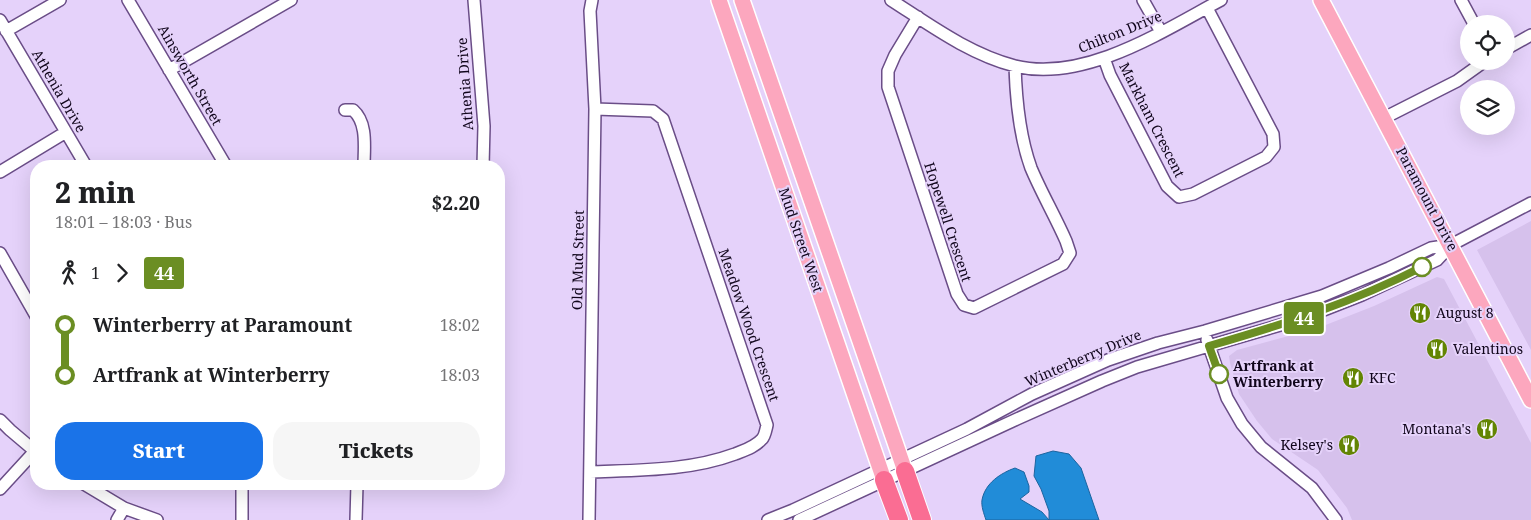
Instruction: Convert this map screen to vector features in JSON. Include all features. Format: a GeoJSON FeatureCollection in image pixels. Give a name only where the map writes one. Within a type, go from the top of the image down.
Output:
{"type":"FeatureCollection","features":[{"type":"Feature","properties":{"kind":"highway"},"geometry":{"type":"LineString","coordinates":[[902,465],[922,520]]}},
{"type":"Feature","properties":{"kind":"highway"},"geometry":{"type":"LineString","coordinates":[[882,474],[899,520]]}},
{"type":"Feature","properties":{"kind":"main road","name":"Mud Street West"},"geometry":{"type":"LineString","coordinates":[[719,0],[882,474]]}},
{"type":"Feature","properties":{"kind":"main road","name":"Mud Street West"},"geometry":{"type":"LineString","coordinates":[[742,0],[902,465]]}},
{"type":"Feature","properties":{"kind":"main road","name":"Paramount Drive"},"geometry":{"type":"LineString","coordinates":[[1321,0],[1531,400]]}},
{"type":"Feature","properties":{"kind":"street"},"geometry":{"type":"LineString","coordinates":[[6,31],[60,0]]}},
{"type":"Feature","properties":{"kind":"street","name":"Ainsworth Street"},"geometry":{"type":"LineString","coordinates":[[128,0],[222,160]]}},
{"type":"Feature","properties":{"kind":"street"},"geometry":{"type":"LineString","coordinates":[[169,70],[290,0]]}},
{"type":"Feature","properties":{"kind":"street","name":"Athenia Drive"},"geometry":{"type":"LineString","coordinates":[[474,0],[484,126],[483,160]]}},
{"type":"Feature","properties":{"kind":"street","name":"Old Mud Street"},"geometry":{"type":"LineString","coordinates":[[589,520],[595,109],[590,11],[592,0]]}},
{"type":"Feature","properties":{"kind":"street","name":"Chilton Drive"},"geometry":{"type":"LineString","coordinates":[[891,0],[974,51],[1015,66],[1043,69],[1074,66],[1104,58],[1161,32],[1221,0]]}},
{"type":"Feature","properties":{"kind":"street"},"geometry":{"type":"LineString","coordinates":[[1143,0],[1161,32]]}},
{"type":"Feature","properties":{"kind":"street"},"geometry":{"type":"LineString","coordinates":[[1460,0],[1469,15]]}},
{"type":"Feature","properties":{"kind":"street","name":"Markham Crescent"},"geometry":{"type":"LineString","coordinates":[[1104,58],[1110,75],[1167,186],[1179,197],[1193,194],[1266,157],[1274,147],[1273,134],[1207,8]]}},
{"type":"Feature","properties":{"kind":"street","name":"Hopewell Crescent"},"geometry":{"type":"LineString","coordinates":[[918,17],[888,71],[888,87],[957,294],[964,305],[974,308],[1063,264],[1070,253],[1066,240],[1031,168],[1017,112],[1015,66]]}},
{"type":"Feature","properties":{"kind":"street","name":"Athenia Drive"},"geometry":{"type":"LineString","coordinates":[[0,20],[82,160]]}},
{"type":"Feature","properties":{"kind":"street"},"geometry":{"type":"LineString","coordinates":[[1515,44],[1531,35]]}},
{"type":"Feature","properties":{"kind":"street"},"geometry":{"type":"LineString","coordinates":[[1384,118],[1457,81],[1472,70]]}},
{"type":"Feature","properties":{"kind":"street","name":"Meadow Wood Crescent"},"geometry":{"type":"LineString","coordinates":[[590,472],[676,468],[721,459],[752,448],[763,438],[767,425],[663,120],[653,111],[595,109]]}},
{"type":"Feature","properties":{"kind":"street"},"geometry":{"type":"LineString","coordinates":[[344,110],[353,110],[358,114],[363,124],[364,160]]}},
{"type":"Feature","properties":{"kind":"street"},"geometry":{"type":"LineString","coordinates":[[0,172],[66,132]]}},
{"type":"Feature","properties":{"kind":"street","name":"Winterberry Drive"},"geometry":{"type":"LineString","coordinates":[[902,465],[1032,394],[1108,360],[1158,343],[1313,299],[1389,268],[1431,248],[1451,245],[1531,203]]}},
{"type":"Feature","properties":{"kind":"street","name":"Winterberry Drive"},"geometry":{"type":"LineString","coordinates":[[768,520],[1102,381],[1137,368],[1301,319],[1362,295],[1437,260],[1451,245]]}},
{"type":"Feature","properties":{"kind":"street"},"geometry":{"type":"LineString","coordinates":[[0,253],[30,306]]}},
{"type":"Feature","properties":{"kind":"street"},"geometry":{"type":"LineString","coordinates":[[1205,331],[1227,398],[1242,424],[1261,448],[1312,488],[1336,520]]}},
{"type":"Feature","properties":{"kind":"street"},"geometry":{"type":"LineString","coordinates":[[0,420],[30,446]]}},
{"type":"Feature","properties":{"kind":"street"},"geometry":{"type":"LineString","coordinates":[[0,489],[30,457]]}},
{"type":"Feature","properties":{"kind":"street","name":"Winterberry Drive"},"geometry":{"type":"LineString","coordinates":[[798,520],[882,474]]}},
{"type":"Feature","properties":{"kind":"street"},"geometry":{"type":"LineString","coordinates":[[94,490],[124,508],[157,520]]}},
{"type":"Feature","properties":{"kind":"street"},"geometry":{"type":"LineString","coordinates":[[242,490],[242,520]]}},
{"type":"Feature","properties":{"kind":"street"},"geometry":{"type":"LineString","coordinates":[[356,520],[357,490]]}},
{"type":"Feature","properties":{"kind":"street"},"geometry":{"type":"LineString","coordinates":[[118,520],[124,508]]}},
{"type":"Feature","properties":{"kind":"shaded area"},"geometry":{"type":"Polygon","coordinates":[[[1531,221],[1531,350],[1477,250],[1531,221]]]}},
{"type":"Feature","properties":{"kind":"shaded area"},"geometry":{"type":"Polygon","coordinates":[[[1437,277],[1444,279],[1531,443],[1531,520],[1352,520],[1347,508],[1318,470],[1272,439],[1239,394],[1229,356],[1237,350],[1318,328],[1374,306],[1437,277]]]}},
{"type":"Feature","properties":{"kind":"water"},"geometry":{"type":"Polygon","coordinates":[[[1053,451],[1069,454],[1081,468],[1099,520],[1049,520],[1049,511],[1034,476],[1036,456],[1053,451]]]}},
{"type":"Feature","properties":{"kind":"water"},"geometry":{"type":"Polygon","coordinates":[[[1015,468],[1024,472],[1029,486],[1029,492],[1020,499],[1042,512],[1049,520],[986,520],[982,502],[986,489],[994,479],[1015,468]]]}},
{"type":"Feature","properties":{"kind":"bus line","name":"44"},"geometry":{"type":"LineString","coordinates":[[1219,374],[1209,346],[1301,319],[1362,295],[1422,267]]}},
{"type":"Feature","properties":{"kind":"place","name":"August 8"},"geometry":{"type":"Point","coordinates":[1420,313]}},
{"type":"Feature","properties":{"kind":"place","name":"Valentinos"},"geometry":{"type":"Point","coordinates":[1437,349]}},
{"type":"Feature","properties":{"kind":"place","name":"Artfrank at Winterberry"},"geometry":{"type":"Point","coordinates":[1219,374]}},
{"type":"Feature","properties":{"kind":"place","name":"KFC"},"geometry":{"type":"Point","coordinates":[1353,378]}},
{"type":"Feature","properties":{"kind":"place","name":"Montana's"},"geometry":{"type":"Point","coordinates":[1487,429]}},
{"type":"Feature","properties":{"kind":"place","name":"Kelsey's"},"geometry":{"type":"Point","coordinates":[1349,445]}}]}
